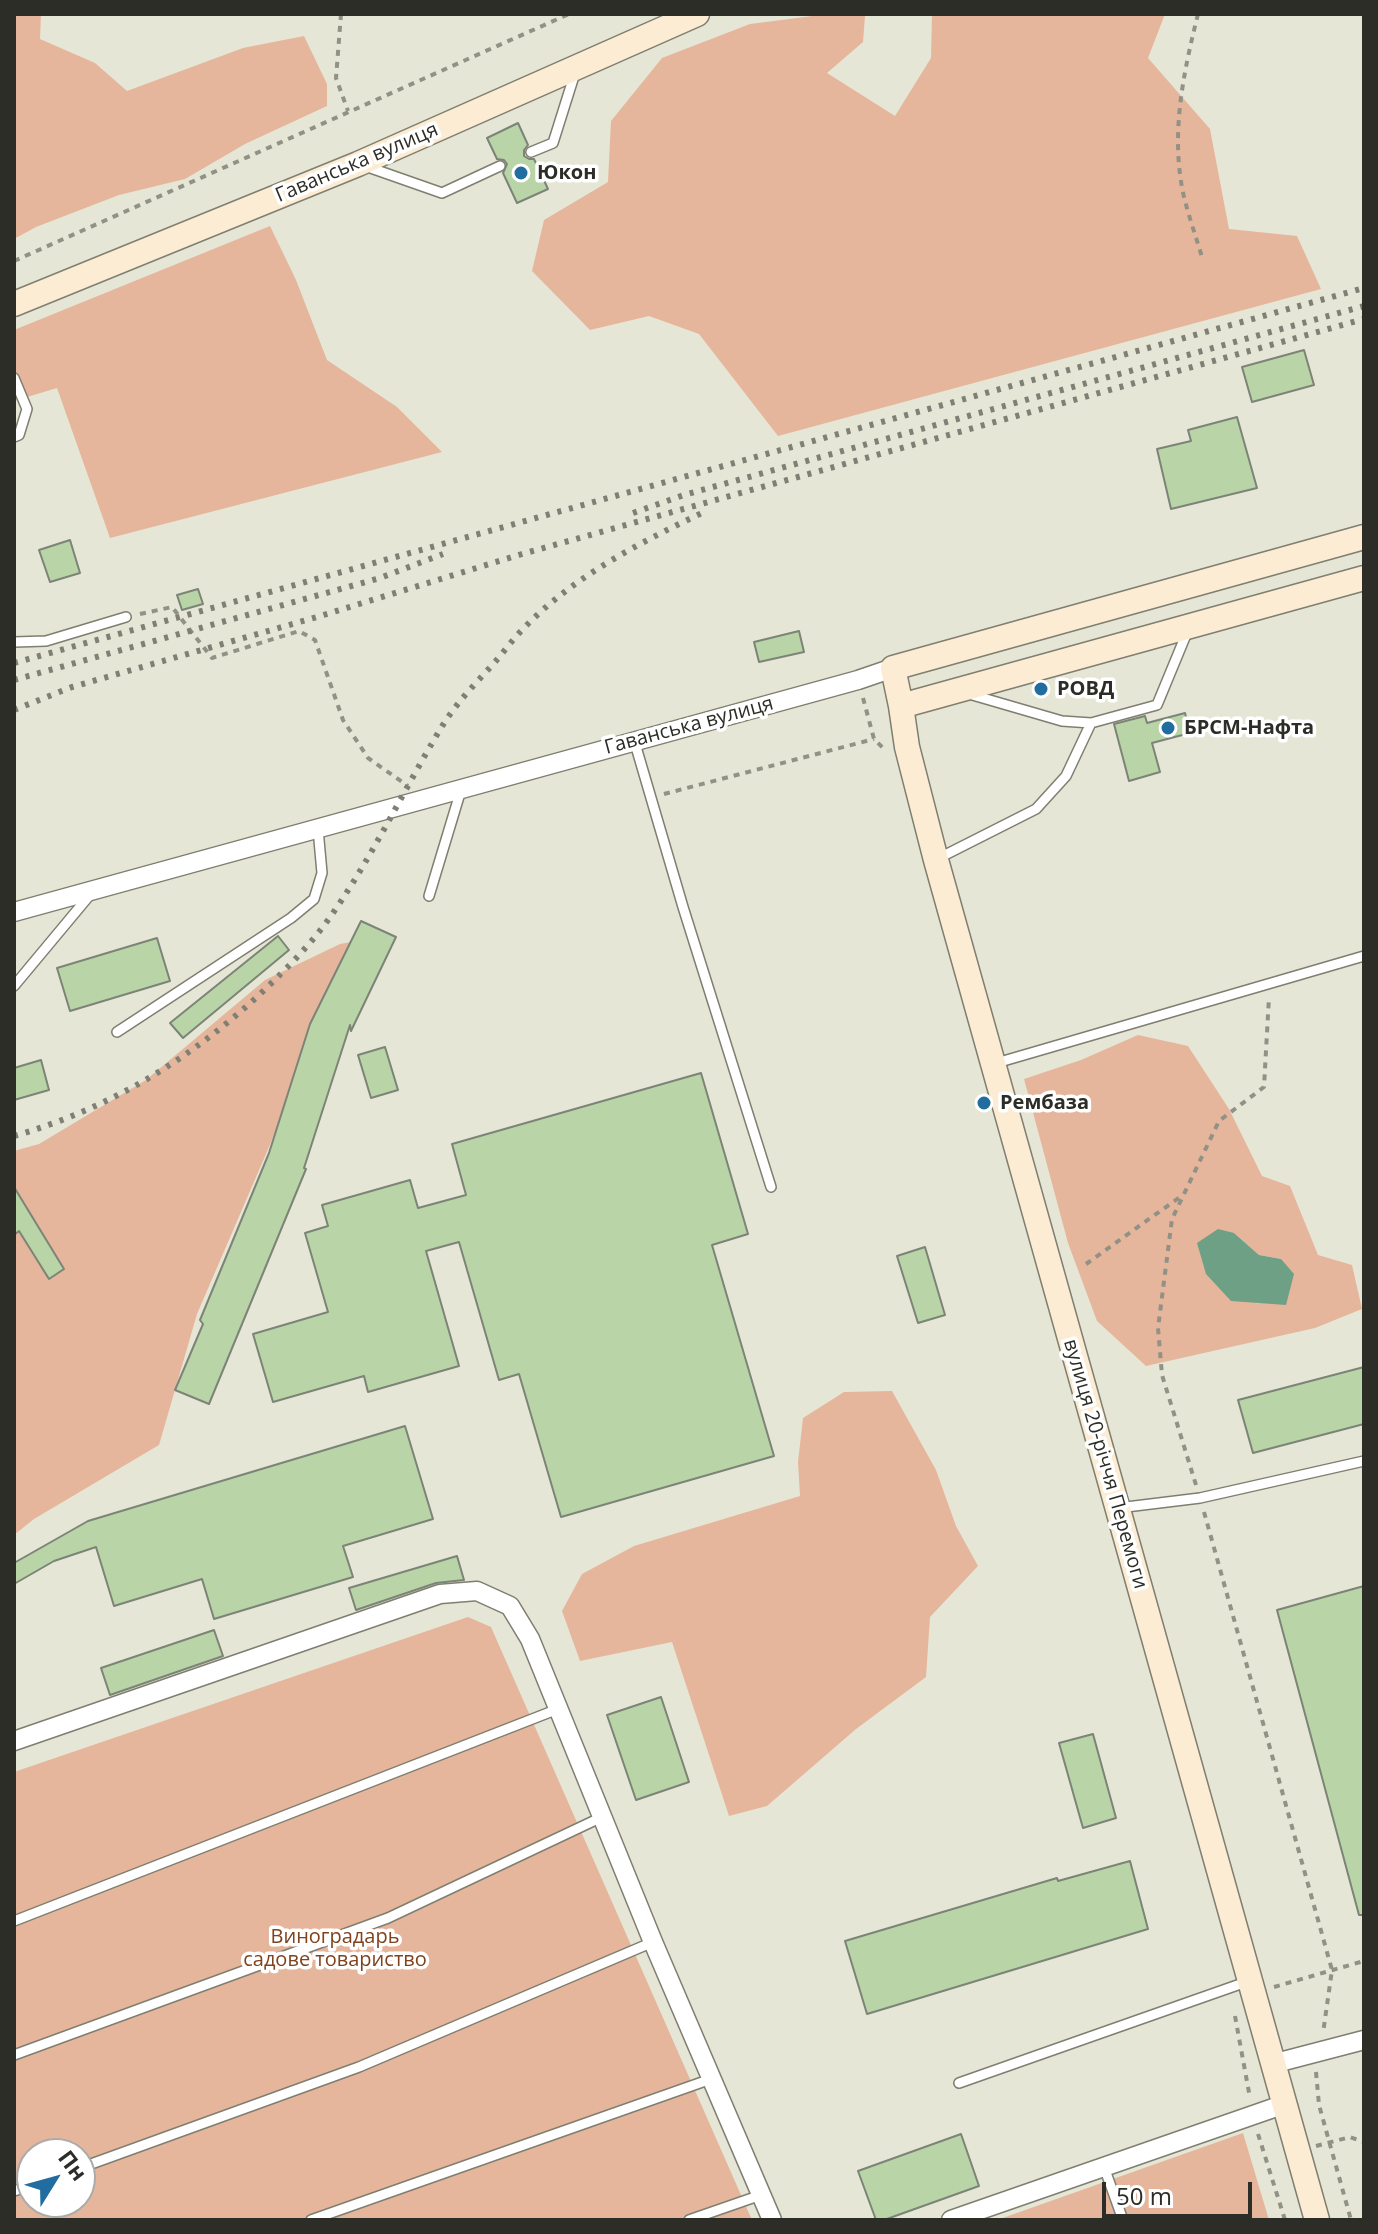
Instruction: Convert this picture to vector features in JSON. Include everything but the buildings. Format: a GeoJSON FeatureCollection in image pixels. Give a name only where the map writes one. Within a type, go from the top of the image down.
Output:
{"type":"FeatureCollection","features":[{"type":"Feature","properties":{"kind":"street","name":"Гаванська вулиця"},"geometry":{"type":"LineString","coordinates":[[14,304],[358,164],[697,14]]}},
{"type":"Feature","properties":{"kind":"street","name":"Гаванська вулиця"},"geometry":{"type":"LineString","coordinates":[[14,912],[1364,537]]}},
{"type":"Feature","properties":{"kind":"street"},"geometry":{"type":"LineString","coordinates":[[901,706],[1364,578]]}},
{"type":"Feature","properties":{"kind":"street","name":"вулиця 20-річчя Перемоги"},"geometry":{"type":"LineString","coordinates":[[893,668],[907,747],[936,860],[1317,2220]]}},
{"type":"Feature","properties":{"kind":"street"},"geometry":{"type":"LineString","coordinates":[[14,1741],[440,1594],[477,1591],[510,1606],[530,1639],[653,1942],[772,2220]]}},
{"type":"Feature","properties":{"kind":"street"},"geometry":{"type":"LineString","coordinates":[[1272,2064],[1364,2040]]}},
{"type":"Feature","properties":{"kind":"street"},"geometry":{"type":"LineString","coordinates":[[951,2220],[1285,2104]]}},
{"type":"Feature","properties":{"kind":"lane"},"geometry":{"type":"LineString","coordinates":[[531,152],[553,143],[577,66]]}},
{"type":"Feature","properties":{"kind":"lane"},"geometry":{"type":"LineString","coordinates":[[358,164],[442,193],[500,166]]}},
{"type":"Feature","properties":{"kind":"lane"},"geometry":{"type":"LineString","coordinates":[[14,378],[27,409],[19,435],[14,437]]}},
{"type":"Feature","properties":{"kind":"lane"},"geometry":{"type":"LineString","coordinates":[[14,642],[46,641],[126,617]]}},
{"type":"Feature","properties":{"kind":"lane"},"geometry":{"type":"LineString","coordinates":[[958,690],[1062,721],[1091,723],[1157,705],[1190,626]]}},
{"type":"Feature","properties":{"kind":"lane"},"geometry":{"type":"LineString","coordinates":[[936,860],[1036,809],[1066,776],[1091,723]]}},
{"type":"Feature","properties":{"kind":"lane"},"geometry":{"type":"LineString","coordinates":[[634,740],[771,1187]]}},
{"type":"Feature","properties":{"kind":"lane"},"geometry":{"type":"LineString","coordinates":[[429,896],[461,790]]}},
{"type":"Feature","properties":{"kind":"lane"},"geometry":{"type":"LineString","coordinates":[[117,1032],[291,918],[314,899],[322,873],[318,829]]}},
{"type":"Feature","properties":{"kind":"lane"},"geometry":{"type":"LineString","coordinates":[[14,985],[94,890]]}},
{"type":"Feature","properties":{"kind":"lane"},"geometry":{"type":"LineString","coordinates":[[993,1064],[1364,956]]}},
{"type":"Feature","properties":{"kind":"lane"},"geometry":{"type":"LineString","coordinates":[[1118,1508],[1200,1498],[1364,1461]]}},
{"type":"Feature","properties":{"kind":"lane"},"geometry":{"type":"LineString","coordinates":[[14,1921],[558,1709]]}},
{"type":"Feature","properties":{"kind":"lane"},"geometry":{"type":"LineString","coordinates":[[14,2055],[388,1918],[602,1817]]}},
{"type":"Feature","properties":{"kind":"lane"},"geometry":{"type":"LineString","coordinates":[[96,2162],[359,2067],[653,1942]]}},
{"type":"Feature","properties":{"kind":"lane"},"geometry":{"type":"LineString","coordinates":[[959,2083],[1251,1987]]}},
{"type":"Feature","properties":{"kind":"lane"},"geometry":{"type":"LineString","coordinates":[[311,2220],[711,2079]]}},
{"type":"Feature","properties":{"kind":"lane"},"geometry":{"type":"LineString","coordinates":[[1104,2167],[1123,2220]]}},
{"type":"Feature","properties":{"kind":"lane"},"geometry":{"type":"LineString","coordinates":[[689,2220],[761,2195]]}},
{"type":"Feature","properties":{"kind":"path"},"geometry":{"type":"LineString","coordinates":[[341,14],[336,78],[348,111]]}},
{"type":"Feature","properties":{"kind":"path"},"geometry":{"type":"LineString","coordinates":[[14,261],[569,14]]}},
{"type":"Feature","properties":{"kind":"path"},"geometry":{"type":"LineString","coordinates":[[1198,14],[1182,79],[1179,147],[1183,195],[1202,257]]}},
{"type":"Feature","properties":{"kind":"path"},"geometry":{"type":"LineString","coordinates":[[126,617],[172,607],[212,658],[299,631],[315,640],[343,720],[368,758],[427,799]]}},
{"type":"Feature","properties":{"kind":"path"},"geometry":{"type":"LineString","coordinates":[[651,798],[874,739]]}},
{"type":"Feature","properties":{"kind":"path"},"geometry":{"type":"LineString","coordinates":[[1270,983],[1264,1087],[1219,1121],[1182,1195],[1172,1219],[1158,1328],[1162,1375],[1200,1498],[1332,1970],[1325,2028],[1314,2053],[1319,2105],[1351,2220]]}},
{"type":"Feature","properties":{"kind":"path"},"geometry":{"type":"LineString","coordinates":[[1086,1264],[1182,1195]]}},
{"type":"Feature","properties":{"kind":"path"},"geometry":{"type":"LineString","coordinates":[[1251,1987],[1364,1961]]}},
{"type":"Feature","properties":{"kind":"path"},"geometry":{"type":"LineString","coordinates":[[1253,2116],[1285,2220]]}},
{"type":"Feature","properties":{"kind":"path"},"geometry":{"type":"LineString","coordinates":[[1298,2151],[1350,2137],[1364,2142]]}},
{"type":"Feature","properties":{"kind":"green space"},"geometry":{"type":"Polygon","coordinates":[[[14,14],[41,14],[40,39],[95,63],[127,91],[243,48],[304,36],[327,84],[327,106],[245,144],[185,179],[119,195],[36,227],[14,239],[14,14]]]}},
{"type":"Feature","properties":{"kind":"green space"},"geometry":{"type":"Polygon","coordinates":[[[828,14],[865,16],[863,42],[827,73],[895,116],[931,58],[932,14],[1165,14],[1148,58],[1210,129],[1229,229],[1297,236],[1321,289],[778,436],[699,334],[649,316],[590,330],[532,271],[544,220],[608,182],[611,121],[662,58],[750,24],[828,14]]]}},
{"type":"Feature","properties":{"kind":"green space"},"geometry":{"type":"Polygon","coordinates":[[[270,226],[296,280],[327,360],[397,407],[442,452],[110,538],[57,388],[14,401],[14,330],[270,226]]]}},
{"type":"Feature","properties":{"kind":"green space"},"geometry":{"type":"Polygon","coordinates":[[[351,942],[269,1147],[197,1314],[159,1445],[34,1519],[14,1535],[14,1151],[39,1144],[146,1080],[265,980],[340,944],[351,942]]]}},
{"type":"Feature","properties":{"kind":"green space"},"geometry":{"type":"Polygon","coordinates":[[[1138,1035],[1188,1046],[1229,1109],[1262,1176],[1290,1186],[1318,1255],[1352,1265],[1362,1309],[1315,1328],[1146,1366],[1097,1321],[1068,1243],[1024,1079],[1081,1060],[1138,1035]],[[1234,1233],[1258,1304],[1281,1259],[1259,1255],[1234,1233]]]}},
{"type":"Feature","properties":{"kind":"green space"},"geometry":{"type":"Polygon","coordinates":[[[892,1391],[936,1470],[956,1526],[978,1566],[930,1617],[926,1677],[856,1729],[767,1806],[729,1816],[672,1642],[580,1661],[562,1611],[582,1574],[634,1546],[800,1496],[798,1462],[803,1418],[844,1392],[892,1391]]]}},
{"type":"Feature","properties":{"kind":"green space","name":"Виноградарь садове товариство"},"geometry":{"type":"Polygon","coordinates":[[[468,1617],[491,1627],[752,2220],[14,2220],[14,1772],[468,1617]]]}},
{"type":"Feature","properties":{"kind":"green space"},"geometry":{"type":"Polygon","coordinates":[[[1243,2133],[1269,2220],[997,2220],[1243,2133]]]}},
{"type":"Feature","properties":{"kind":"shaded area"},"geometry":{"type":"Polygon","coordinates":[[[1218,1229],[1234,1233],[1259,1255],[1281,1259],[1294,1274],[1286,1305],[1231,1301],[1206,1274],[1197,1243],[1218,1229]]]}},
{"type":"Feature","properties":{"kind":"railway"},"geometry":{"type":"LineString","coordinates":[[14,663],[1364,288]]}},
{"type":"Feature","properties":{"kind":"railway"},"geometry":{"type":"LineString","coordinates":[[633,513],[684,495],[1364,306]]}},
{"type":"Feature","properties":{"kind":"railway"},"geometry":{"type":"LineString","coordinates":[[14,710],[72,687],[522,554],[1364,319]]}},
{"type":"Feature","properties":{"kind":"railway"},"geometry":{"type":"LineString","coordinates":[[14,1136],[82,1112],[144,1081],[203,1042],[258,996],[328,920],[447,719],[518,634],[584,578],[631,549],[704,512]]}},
{"type":"Feature","properties":{"kind":"railway"},"geometry":{"type":"LineString","coordinates":[[14,680],[380,578],[443,554]]}},
{"type":"Feature","properties":{"kind":"place","name":"Юкон"},"geometry":{"type":"Point","coordinates":[521,173]}},
{"type":"Feature","properties":{"kind":"place","name":"РОВД"},"geometry":{"type":"Point","coordinates":[1041,689]}},
{"type":"Feature","properties":{"kind":"place","name":"БРСМ-Нафта"},"geometry":{"type":"Point","coordinates":[1168,728]}},
{"type":"Feature","properties":{"kind":"place","name":"Рембаза"},"geometry":{"type":"Point","coordinates":[984,1103]}}]}
